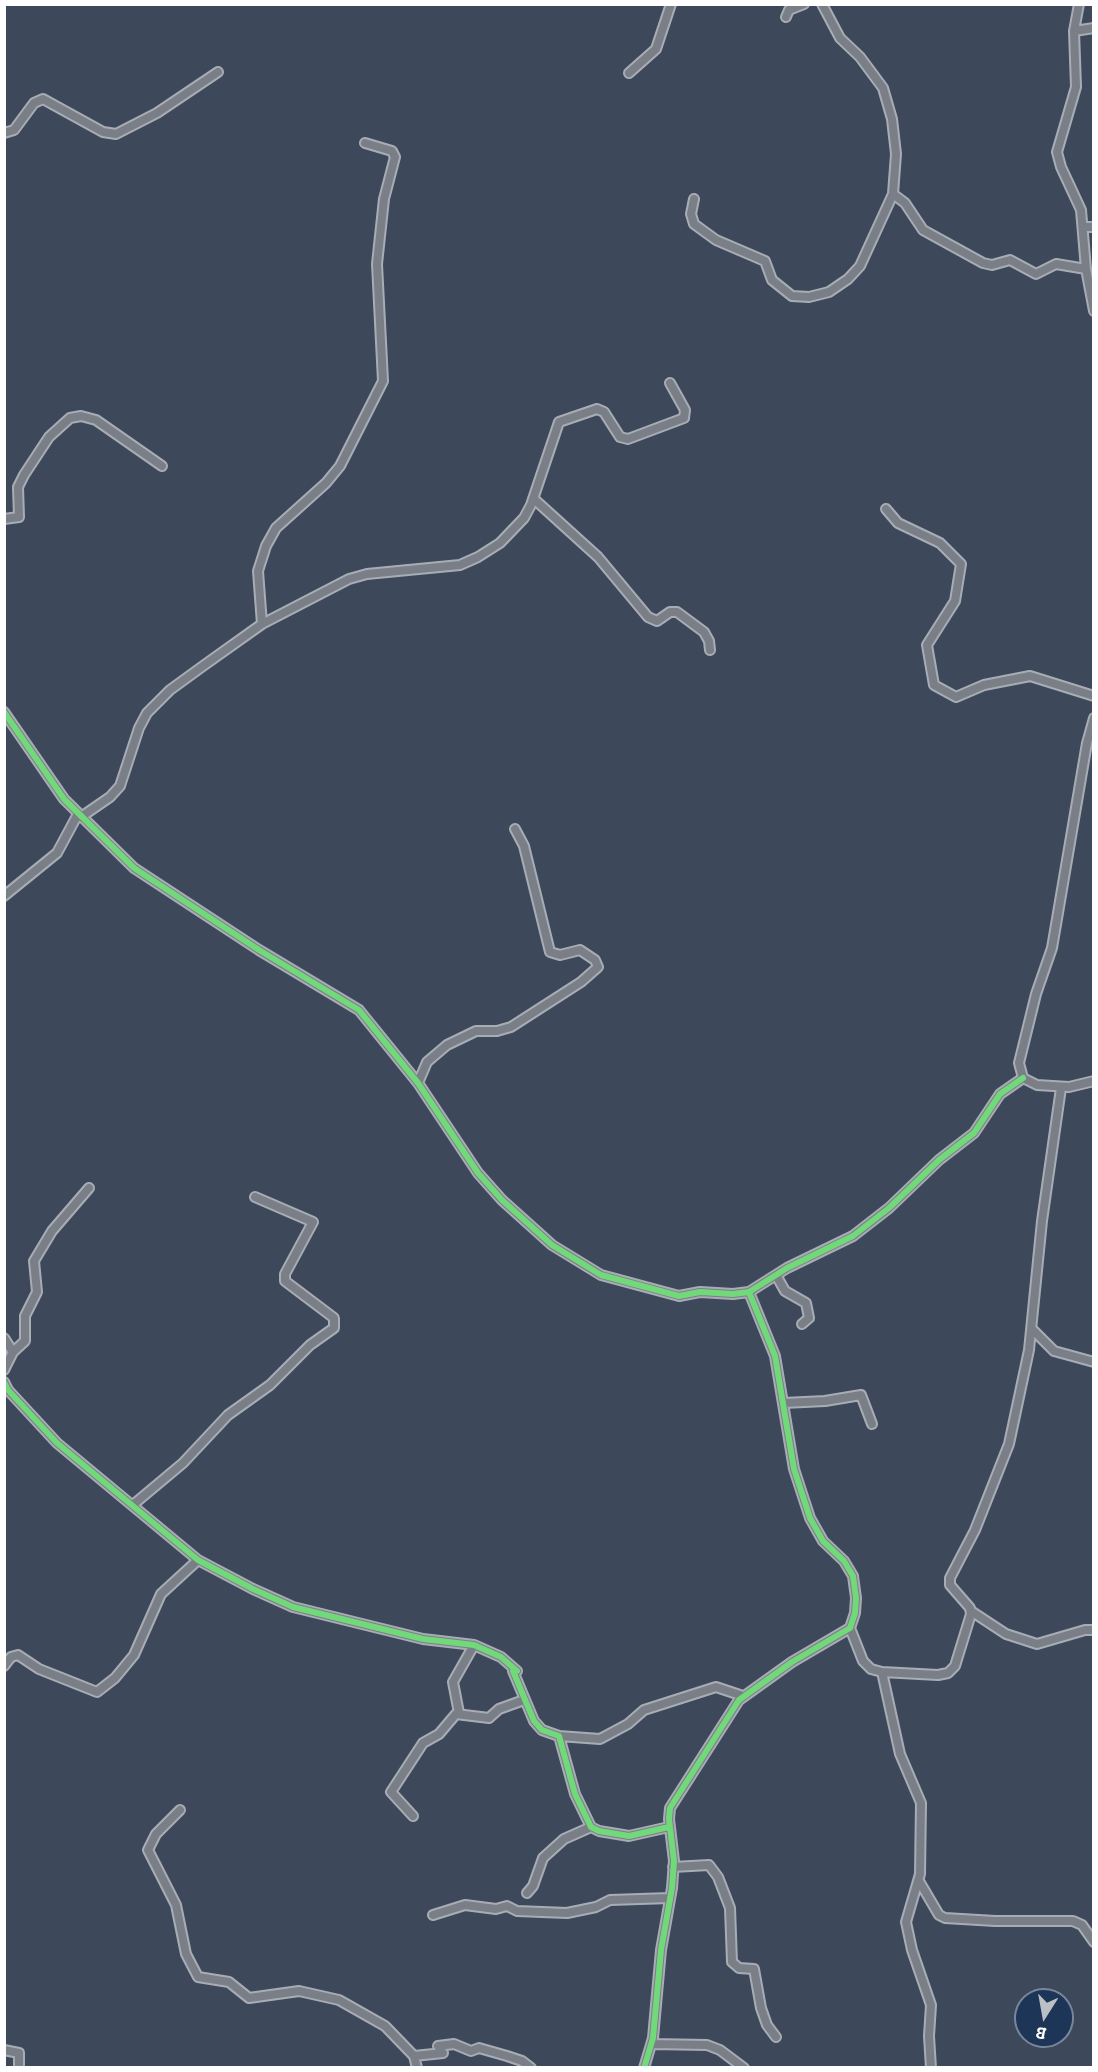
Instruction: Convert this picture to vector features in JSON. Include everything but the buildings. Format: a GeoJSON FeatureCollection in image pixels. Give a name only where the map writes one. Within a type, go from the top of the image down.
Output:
{"type":"FeatureCollection","features":[{"type":"Feature","properties":{"kind":"street"},"geometry":{"type":"LineString","coordinates":[[629,73],[656,49],[671,4]]}},
{"type":"Feature","properties":{"kind":"street"},"geometry":{"type":"LineString","coordinates":[[786,16],[789,10],[804,4]]}},
{"type":"Feature","properties":{"kind":"street"},"geometry":{"type":"LineString","coordinates":[[694,199],[691,214],[694,224],[716,240],[765,261],[772,280],[787,293],[800,298],[829,292],[848,279],[869,252],[893,194],[896,154],[888,97],[877,78],[835,31],[822,4]]}},
{"type":"Feature","properties":{"kind":"street"},"geometry":{"type":"LineString","coordinates":[[1079,4],[1074,31],[1076,87],[1057,152],[1061,167],[1081,210],[1086,269],[1094,311]]}},
{"type":"Feature","properties":{"kind":"street"},"geometry":{"type":"LineString","coordinates":[[1074,31],[1094,28]]}},
{"type":"Feature","properties":{"kind":"street"},"geometry":{"type":"LineString","coordinates":[[4,133],[14,130],[34,103],[43,99],[103,132],[116,134],[157,113],[218,72]]}},
{"type":"Feature","properties":{"kind":"street"},"geometry":{"type":"LineString","coordinates":[[262,624],[258,571],[266,546],[276,528],[326,483],[340,466],[383,381],[377,264],[384,199],[395,157],[392,152],[365,143]]}},
{"type":"Feature","properties":{"kind":"street"},"geometry":{"type":"LineString","coordinates":[[893,194],[901,199],[923,230],[983,263],[992,265],[1010,260],[1033,273],[1056,264],[1086,269]]}},
{"type":"Feature","properties":{"kind":"street"},"geometry":{"type":"LineString","coordinates":[[1083,227],[1094,227]]}},
{"type":"Feature","properties":{"kind":"street"},"geometry":{"type":"LineString","coordinates":[[4,896],[57,854],[80,815],[110,797],[120,786],[139,728],[147,713],[170,690],[262,624],[354,577],[469,562],[500,543],[524,518],[534,499],[558,422],[597,409],[604,412],[620,437],[628,439],[684,418],[685,410],[670,383]]}},
{"type":"Feature","properties":{"kind":"street"},"geometry":{"type":"LineString","coordinates":[[4,519],[19,517],[18,487],[24,475],[49,437],[70,418],[81,416],[96,420],[162,466]]}},
{"type":"Feature","properties":{"kind":"street"},"geometry":{"type":"LineString","coordinates":[[534,499],[598,557],[648,617],[657,621],[670,612],[677,612],[704,632],[710,641],[710,650]]}},
{"type":"Feature","properties":{"kind":"street"},"geometry":{"type":"LineString","coordinates":[[886,509],[898,523],[940,543],[961,564],[956,601],[927,645],[934,685],[956,698],[984,685],[1030,676],[1094,696]]}},
{"type":"Feature","properties":{"kind":"street"},"geometry":{"type":"LineString","coordinates":[[4,712],[64,799],[134,868],[259,950],[359,1010],[418,1083],[465,1154],[502,1200],[552,1245],[591,1270],[679,1296],[700,1292],[733,1294],[749,1292],[776,1275],[853,1236],[890,1208],[939,1160],[974,1133],[1000,1094],[1023,1078]]}},
{"type":"Feature","properties":{"kind":"street"},"geometry":{"type":"LineString","coordinates":[[1094,718],[1085,754],[1052,948],[1036,994],[1019,1064],[1023,1078],[1037,1085],[1061,1088],[1094,1082]]}},
{"type":"Feature","properties":{"kind":"street"},"geometry":{"type":"LineString","coordinates":[[418,1083],[427,1062],[447,1045],[476,1031],[497,1032],[511,1027],[581,982],[598,967],[596,960],[580,950],[560,955],[550,952],[524,846],[515,829]]}},
{"type":"Feature","properties":{"kind":"street"},"geometry":{"type":"LineString","coordinates":[[1061,1088],[1042,1221],[1032,1329],[1009,1444],[975,1530],[950,1578],[950,1585],[971,1611],[1006,1634],[1037,1644],[1094,1630]]}},
{"type":"Feature","properties":{"kind":"street"},"geometry":{"type":"LineString","coordinates":[[4,1370],[13,1352],[25,1341],[25,1316],[37,1292],[34,1261],[52,1231],[89,1188]]}},
{"type":"Feature","properties":{"kind":"street"},"geometry":{"type":"LineString","coordinates":[[134,1504],[183,1462],[228,1415],[270,1385],[310,1345],[334,1328],[334,1318],[285,1281],[285,1274],[313,1222],[255,1197]]}},
{"type":"Feature","properties":{"kind":"street"},"geometry":{"type":"LineString","coordinates":[[776,1275],[785,1291],[806,1303],[808,1318],[802,1324]]}},
{"type":"Feature","properties":{"kind":"street"},"geometry":{"type":"LineString","coordinates":[[749,1292],[772,1346],[794,1469],[810,1518],[823,1541],[844,1561],[853,1576],[856,1598],[850,1628],[863,1661],[871,1669],[882,1672],[948,1673],[955,1666],[971,1611]]}},
{"type":"Feature","properties":{"kind":"street"},"geometry":{"type":"LineString","coordinates":[[1032,1329],[1054,1352],[1094,1362]]}},
{"type":"Feature","properties":{"kind":"street"},"geometry":{"type":"LineString","coordinates":[[4,1338],[13,1352]]}},
{"type":"Feature","properties":{"kind":"street"},"geometry":{"type":"LineString","coordinates":[[4,1382],[8,1390],[57,1443],[134,1504],[198,1560],[253,1590],[293,1607],[423,1639],[474,1645],[501,1657],[517,1671],[513,1671],[538,1727],[559,1736],[600,1739],[628,1724],[644,1710],[716,1687],[743,1696]]}},
{"type":"Feature","properties":{"kind":"street"},"geometry":{"type":"LineString","coordinates":[[784,1403],[825,1401],[861,1395],[872,1424]]}},
{"type":"Feature","properties":{"kind":"street"},"geometry":{"type":"LineString","coordinates":[[4,1666],[10,1657],[18,1655],[39,1669],[98,1692],[115,1678],[134,1655],[161,1594],[198,1560]]}},
{"type":"Feature","properties":{"kind":"street"},"geometry":{"type":"LineString","coordinates":[[644,2067],[652,2044],[661,1950],[673,1867],[669,1827],[670,1808],[743,1696],[792,1662],[850,1628]]}},
{"type":"Feature","properties":{"kind":"street"},"geometry":{"type":"LineString","coordinates":[[459,1713],[453,1682],[474,1645]]}},
{"type":"Feature","properties":{"kind":"street"},"geometry":{"type":"LineString","coordinates":[[882,1672],[900,1754],[921,1803],[919,1881],[907,1913],[907,1932],[931,2005],[929,2036],[931,2067]]}},
{"type":"Feature","properties":{"kind":"street"},"geometry":{"type":"LineString","coordinates":[[459,1713],[489,1718],[499,1709],[525,1700]]}},
{"type":"Feature","properties":{"kind":"street"},"geometry":{"type":"LineString","coordinates":[[413,1816],[391,1795],[392,1790],[423,1743],[439,1734],[459,1713]]}},
{"type":"Feature","properties":{"kind":"street"},"geometry":{"type":"LineString","coordinates":[[559,1736],[575,1794],[591,1827],[599,1831],[629,1836],[669,1827]]}},
{"type":"Feature","properties":{"kind":"street"},"geometry":{"type":"LineString","coordinates":[[180,1810],[156,1834],[148,1851],[176,1905],[186,1954],[198,1977],[229,1982],[249,1998],[299,1991],[339,2000],[385,2026],[414,2056],[417,2067]]}},
{"type":"Feature","properties":{"kind":"street"},"geometry":{"type":"LineString","coordinates":[[527,1893],[533,1886],[543,1858],[564,1839],[591,1827]]}},
{"type":"Feature","properties":{"kind":"street"},"geometry":{"type":"LineString","coordinates":[[673,1867],[709,1865],[718,1877],[730,1908],[732,1962],[739,1968],[750,1968],[756,1972],[761,2008],[767,2025],[776,2037]]}},
{"type":"Feature","properties":{"kind":"street"},"geometry":{"type":"LineString","coordinates":[[919,1881],[939,1915],[945,1918],[995,1921],[1073,1921],[1082,1925],[1094,1942]]}},
{"type":"Feature","properties":{"kind":"street"},"geometry":{"type":"LineString","coordinates":[[433,1915],[465,1905],[496,1909],[507,1906],[520,1911],[567,1913],[610,1900],[669,1898]]}},
{"type":"Feature","properties":{"kind":"street"},"geometry":{"type":"LineString","coordinates":[[414,2056],[443,2053],[438,2046],[454,2044],[471,2051],[479,2048],[507,2056],[531,2067]]}},
{"type":"Feature","properties":{"kind":"street"},"geometry":{"type":"LineString","coordinates":[[652,2044],[707,2045],[720,2050],[744,2067]]}},
{"type":"Feature","properties":{"kind":"street"},"geometry":{"type":"LineString","coordinates":[[4,2050],[19,2053],[20,2067]]}},
{"type":"Feature","properties":{"kind":"cycle path"},"geometry":{"type":"LineString","coordinates":[[4,712],[64,799],[134,868],[259,950],[359,1010],[418,1083],[478,1173],[502,1200],[552,1245],[601,1275],[679,1296],[700,1292],[733,1294],[749,1292],[787,1268],[853,1236],[889,1208],[939,1160],[974,1133],[1000,1094],[1023,1078]]}},
{"type":"Feature","properties":{"kind":"cycle path"},"geometry":{"type":"LineString","coordinates":[[644,2068],[653,2038],[661,1950],[672,1888],[674,1861],[669,1819],[670,1808],[739,1700],[792,1662],[850,1628],[855,1613],[856,1598],[853,1576],[844,1561],[823,1541],[810,1518],[794,1469],[775,1356],[749,1292]]}},
{"type":"Feature","properties":{"kind":"cycle path"},"geometry":{"type":"LineString","coordinates":[[4,1382],[8,1390],[57,1443],[198,1560],[293,1607],[423,1639],[474,1645],[501,1657],[517,1671],[513,1671],[534,1721],[542,1730],[559,1736],[575,1794],[591,1827],[599,1831],[629,1836],[669,1827]]}}]}
